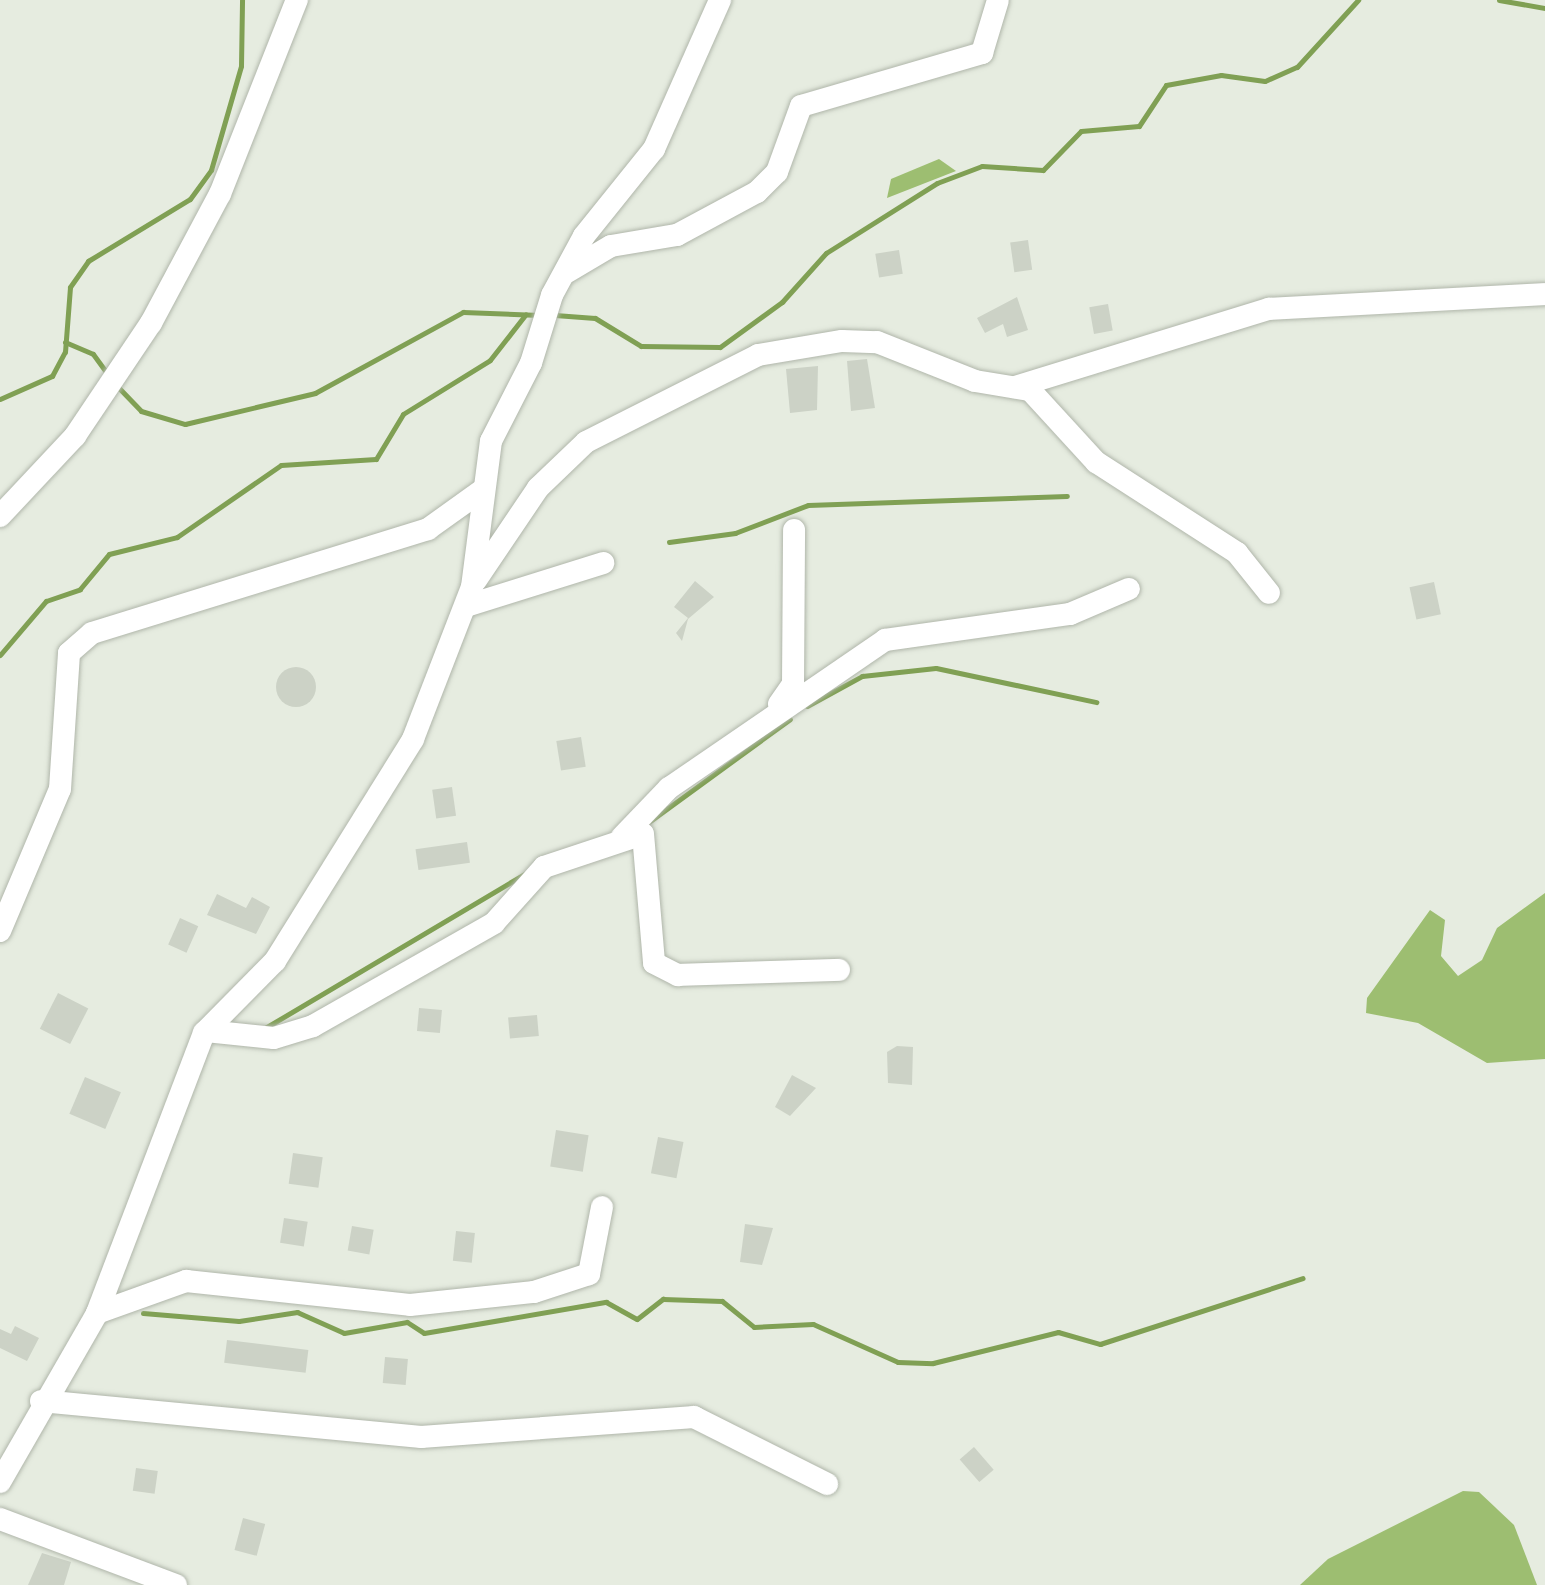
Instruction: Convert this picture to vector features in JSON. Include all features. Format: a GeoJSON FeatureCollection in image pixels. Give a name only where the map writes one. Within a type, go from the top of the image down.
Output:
{"type":"FeatureCollection","features":[{"type":"Feature","properties":{"kind":"street"},"geometry":{"type":"LineString","coordinates":[[0,516],[75,436],[151,323],[220,194],[297,0]]}},
{"type":"Feature","properties":{"kind":"street"},"geometry":{"type":"LineString","coordinates":[[469,596],[490,440],[564,274],[654,149],[720,0]]}},
{"type":"Feature","properties":{"kind":"street"},"geometry":{"type":"LineString","coordinates":[[564,274],[610,246],[677,234],[757,192],[777,172],[801,106],[982,53],[998,0]]}},
{"type":"Feature","properties":{"kind":"street"},"geometry":{"type":"LineString","coordinates":[[1014,387],[1269,309],[1545,294]]}},
{"type":"Feature","properties":{"kind":"street"},"geometry":{"type":"LineString","coordinates":[[0,1482],[42,1401],[98,1313],[206,1032],[275,961],[414,739],[469,596],[565,458],[758,354],[877,342],[942,371],[1014,387],[1049,405],[1096,462],[1237,554],[1269,592]]}},
{"type":"Feature","properties":{"kind":"street"},"geometry":{"type":"LineString","coordinates":[[0,932],[60,789],[69,653],[92,633],[428,530],[481,491]]}},
{"type":"Feature","properties":{"kind":"street"},"geometry":{"type":"LineString","coordinates":[[763,728],[792,684],[794,530]]}},
{"type":"Feature","properties":{"kind":"street"},"geometry":{"type":"LineString","coordinates":[[469,596],[603,562]]}},
{"type":"Feature","properties":{"kind":"street"},"geometry":{"type":"LineString","coordinates":[[206,1032],[274,1038],[313,1026],[494,923],[544,867],[622,837],[669,788],[763,728],[886,640],[1070,614],[1129,589]]}},
{"type":"Feature","properties":{"kind":"street"},"geometry":{"type":"LineString","coordinates":[[622,837],[647,840],[649,948],[664,969],[839,970]]}},
{"type":"Feature","properties":{"kind":"street"},"geometry":{"type":"LineString","coordinates":[[98,1313],[186,1281],[410,1305],[534,1292],[589,1274],[602,1207]]}},
{"type":"Feature","properties":{"kind":"street"},"geometry":{"type":"LineString","coordinates":[[42,1401],[420,1437],[694,1418],[827,1484]]}},
{"type":"Feature","properties":{"kind":"street"},"geometry":{"type":"LineString","coordinates":[[0,1520],[176,1585]]}},
{"type":"Feature","properties":{"kind":"green space"},"geometry":{"type":"Polygon","coordinates":[[[939,159],[956,171],[887,198],[891,179],[939,159]]]}},
{"type":"Feature","properties":{"kind":"green space"},"geometry":{"type":"Polygon","coordinates":[[[1545,893],[1545,1059],[1487,1063],[1418,1023],[1366,1013],[1367,998],[1430,910],[1445,920],[1441,956],[1458,976],[1482,960],[1497,928],[1545,893]]]}},
{"type":"Feature","properties":{"kind":"green space"},"geometry":{"type":"Polygon","coordinates":[[[1463,1491],[1479,1492],[1514,1525],[1537,1585],[1300,1585],[1328,1559],[1463,1491]]]}},
{"type":"Feature","properties":{"kind":"building"},"geometry":{"type":"Polygon","coordinates":[[[1028,240],[1032,270],[1014,272],[1010,243],[1028,240]]]}},
{"type":"Feature","properties":{"kind":"building"},"geometry":{"type":"Polygon","coordinates":[[[899,250],[903,274],[879,277],[875,254],[899,250]]]}},
{"type":"Feature","properties":{"kind":"building"},"geometry":{"type":"Polygon","coordinates":[[[1017,297],[1028,330],[1007,337],[1003,324],[985,333],[977,318],[1017,297]]]}},
{"type":"Feature","properties":{"kind":"building"},"geometry":{"type":"Polygon","coordinates":[[[1108,304],[1113,331],[1094,334],[1089,307],[1108,304]]]}},
{"type":"Feature","properties":{"kind":"building"},"geometry":{"type":"Polygon","coordinates":[[[867,359],[875,408],[851,411],[847,361],[867,359]]]}},
{"type":"Feature","properties":{"kind":"building"},"geometry":{"type":"Polygon","coordinates":[[[818,366],[817,410],[790,413],[786,369],[818,366]]]}},
{"type":"Feature","properties":{"kind":"building"},"geometry":{"type":"Polygon","coordinates":[[[695,581],[714,597],[688,619],[682,641],[676,633],[688,618],[674,607],[695,581]]]}},
{"type":"Feature","properties":{"kind":"building"},"geometry":{"type":"Polygon","coordinates":[[[1434,582],[1441,614],[1416,619],[1410,587],[1434,582]]]}},
{"type":"Feature","properties":{"kind":"building"},"geometry":{"type":"Polygon","coordinates":[[[296,667],[310,673],[316,687],[310,701],[296,707],[282,701],[276,687],[282,673],[296,667]]]}},
{"type":"Feature","properties":{"kind":"building"},"geometry":{"type":"Polygon","coordinates":[[[581,737],[586,767],[561,771],[556,741],[581,737]]]}},
{"type":"Feature","properties":{"kind":"building"},"geometry":{"type":"Polygon","coordinates":[[[452,787],[456,816],[436,819],[432,790],[452,787]]]}},
{"type":"Feature","properties":{"kind":"building"},"geometry":{"type":"Polygon","coordinates":[[[467,842],[470,863],[418,870],[416,849],[467,842]]]}},
{"type":"Feature","properties":{"kind":"building"},"geometry":{"type":"Polygon","coordinates":[[[217,894],[246,908],[252,897],[270,907],[256,934],[207,915],[217,894]]]}},
{"type":"Feature","properties":{"kind":"building"},"geometry":{"type":"Polygon","coordinates":[[[180,918],[198,926],[186,953],[168,944],[180,918]]]}},
{"type":"Feature","properties":{"kind":"building"},"geometry":{"type":"Polygon","coordinates":[[[58,993],[88,1008],[70,1044],[40,1029],[58,993]]]}},
{"type":"Feature","properties":{"kind":"building"},"geometry":{"type":"Polygon","coordinates":[[[419,1008],[442,1010],[440,1033],[417,1031],[419,1008]]]}},
{"type":"Feature","properties":{"kind":"building"},"geometry":{"type":"Polygon","coordinates":[[[537,1015],[539,1036],[510,1038],[508,1018],[537,1015]]]}},
{"type":"Feature","properties":{"kind":"building"},"geometry":{"type":"Polygon","coordinates":[[[897,1046],[913,1047],[912,1085],[888,1083],[887,1052],[897,1046]]]}},
{"type":"Feature","properties":{"kind":"building"},"geometry":{"type":"Polygon","coordinates":[[[792,1075],[816,1088],[790,1116],[775,1107],[792,1075]]]}},
{"type":"Feature","properties":{"kind":"building"},"geometry":{"type":"Polygon","coordinates":[[[85,1077],[121,1092],[105,1129],[69,1114],[85,1077]]]}},
{"type":"Feature","properties":{"kind":"building"},"geometry":{"type":"Polygon","coordinates":[[[556,1130],[589,1135],[583,1172],[550,1167],[556,1130]]]}},
{"type":"Feature","properties":{"kind":"building"},"geometry":{"type":"Polygon","coordinates":[[[658,1137],[684,1142],[676,1178],[651,1173],[658,1137]]]}},
{"type":"Feature","properties":{"kind":"building"},"geometry":{"type":"Polygon","coordinates":[[[293,1153],[323,1157],[318,1188],[289,1184],[293,1153]]]}},
{"type":"Feature","properties":{"kind":"building"},"geometry":{"type":"Polygon","coordinates":[[[284,1218],[308,1222],[304,1246],[280,1243],[284,1218]]]}},
{"type":"Feature","properties":{"kind":"building"},"geometry":{"type":"Polygon","coordinates":[[[745,1224],[773,1228],[762,1265],[740,1262],[745,1224]]]}},
{"type":"Feature","properties":{"kind":"building"},"geometry":{"type":"Polygon","coordinates":[[[352,1226],[374,1230],[369,1254],[348,1251],[352,1226]]]}},
{"type":"Feature","properties":{"kind":"building"},"geometry":{"type":"Polygon","coordinates":[[[456,1231],[475,1233],[472,1263],[453,1261],[456,1231]]]}},
{"type":"Feature","properties":{"kind":"building"},"geometry":{"type":"Polygon","coordinates":[[[15,1326],[39,1338],[27,1361],[0,1348],[0,1329],[11,1334],[15,1326]]]}},
{"type":"Feature","properties":{"kind":"building"},"geometry":{"type":"Polygon","coordinates":[[[227,1340],[308,1350],[306,1373],[224,1363],[227,1340]]]}},
{"type":"Feature","properties":{"kind":"building"},"geometry":{"type":"Polygon","coordinates":[[[385,1357],[408,1359],[406,1385],[383,1383],[385,1357]]]}},
{"type":"Feature","properties":{"kind":"building"},"geometry":{"type":"Polygon","coordinates":[[[974,1447],[994,1470],[979,1482],[960,1459],[974,1447]]]}},
{"type":"Feature","properties":{"kind":"building"},"geometry":{"type":"Polygon","coordinates":[[[136,1468],[158,1471],[155,1494],[133,1491],[136,1468]]]}},
{"type":"Feature","properties":{"kind":"building"},"geometry":{"type":"Polygon","coordinates":[[[243,1518],[265,1524],[257,1556],[234,1550],[243,1518]]]}},
{"type":"Feature","properties":{"kind":"building"},"geometry":{"type":"Polygon","coordinates":[[[42,1553],[71,1562],[64,1585],[28,1585],[42,1553]]]}},
{"type":"Feature","properties":{"kind":"waterway"},"geometry":{"type":"LineString","coordinates":[[0,399],[52,376],[65,352],[70,287],[88,261],[190,199],[211,170],[241,66],[242,0]]}},
{"type":"Feature","properties":{"kind":"waterway"},"geometry":{"type":"LineString","coordinates":[[555,315],[595,318],[641,346],[720,347],[782,302],[826,253],[937,183],[982,166],[1043,170],[1081,131],[1139,126],[1166,85],[1221,75],[1265,81],[1297,67],[1358,0]]}},
{"type":"Feature","properties":{"kind":"waterway"},"geometry":{"type":"LineString","coordinates":[[1499,0],[1545,8]]}},
{"type":"Feature","properties":{"kind":"waterway"},"geometry":{"type":"LineString","coordinates":[[118,387],[141,411],[185,424],[315,393],[463,312],[539,315]]}},
{"type":"Feature","properties":{"kind":"waterway"},"geometry":{"type":"LineString","coordinates":[[0,655],[46,601],[80,589],[109,554],[177,537],[281,465],[376,459],[403,414],[490,360],[526,314]]}},
{"type":"Feature","properties":{"kind":"waterway"},"geometry":{"type":"LineString","coordinates":[[65,342],[93,354],[108,375]]}},
{"type":"Feature","properties":{"kind":"waterway"},"geometry":{"type":"LineString","coordinates":[[669,542],[735,533],[808,505],[1067,496]]}},
{"type":"Feature","properties":{"kind":"waterway"},"geometry":{"type":"LineString","coordinates":[[807,706],[862,676],[936,668],[1096,702]]}},
{"type":"Feature","properties":{"kind":"waterway"},"geometry":{"type":"LineString","coordinates":[[646,824],[790,719]]}},
{"type":"Feature","properties":{"kind":"waterway"},"geometry":{"type":"LineString","coordinates":[[265,1028],[526,873]]}},
{"type":"Feature","properties":{"kind":"waterway"},"geometry":{"type":"LineString","coordinates":[[143,1313],[239,1321],[297,1312],[344,1333],[407,1322],[424,1333],[606,1302],[637,1319],[663,1299],[722,1301],[754,1327],[813,1324],[898,1362],[933,1363],[1058,1332],[1100,1344],[1303,1278]]}}]}
